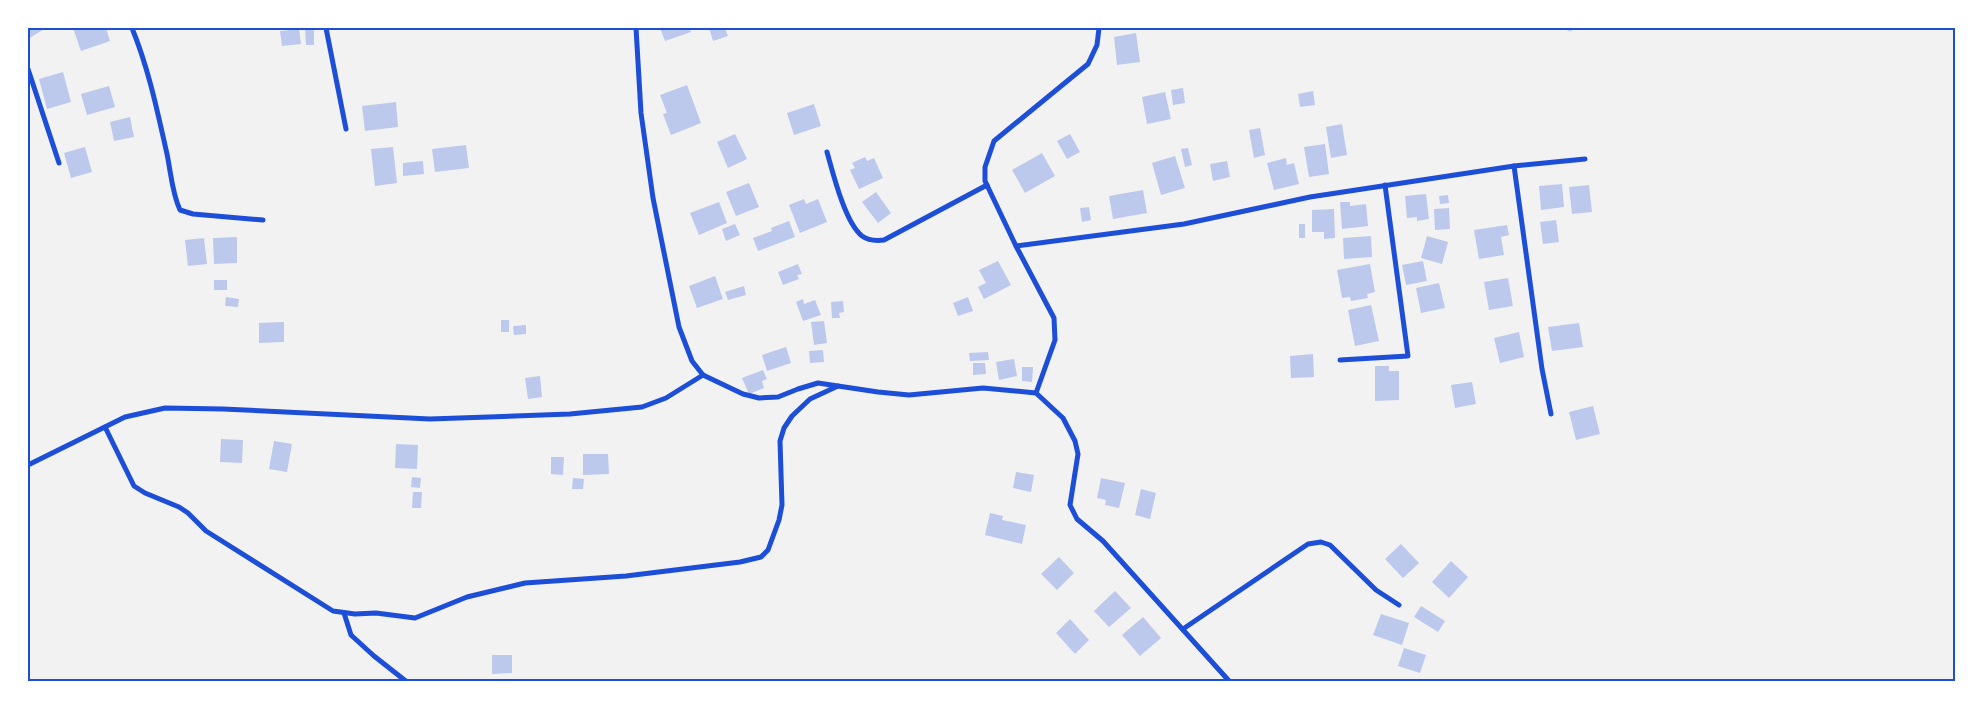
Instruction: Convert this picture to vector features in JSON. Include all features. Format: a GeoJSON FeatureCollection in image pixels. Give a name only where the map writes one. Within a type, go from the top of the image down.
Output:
{"type":"FeatureCollection","features":[{"type":"Feature","properties":{"kind":"street"},"geometry":{"type":"LineString","coordinates":[[132,28],[145,61],[169,164],[175,199],[180,210],[193,214],[263,220]]}},
{"type":"Feature","properties":{"kind":"street"},"geometry":{"type":"LineString","coordinates":[[326,28],[346,129]]}},
{"type":"Feature","properties":{"kind":"street"},"geometry":{"type":"LineString","coordinates":[[636,28],[642,113],[653,198],[678,328],[692,361],[703,375],[743,394],[758,398],[778,397],[818,383],[909,395],[982,388],[1036,393],[1063,418],[1075,441],[1078,454],[1070,505],[1072,512],[1077,519],[1103,542],[1230,682]]}},
{"type":"Feature","properties":{"kind":"street"},"geometry":{"type":"LineString","coordinates":[[1036,393],[1055,340],[1054,318],[1016,246],[985,181],[985,167],[994,141],[1088,64],[1097,45],[1099,28]]}},
{"type":"Feature","properties":{"kind":"street"},"geometry":{"type":"LineString","coordinates":[[28,70],[59,163]]}},
{"type":"Feature","properties":{"kind":"street"},"geometry":{"type":"LineString","coordinates":[[827,152],[837,187],[852,226],[861,236],[870,240],[884,240],[987,185]]}},
{"type":"Feature","properties":{"kind":"street"},"geometry":{"type":"LineString","coordinates":[[1016,246],[1184,224],[1310,197],[1385,185],[1514,166],[1585,159]]}},
{"type":"Feature","properties":{"kind":"street"},"geometry":{"type":"LineString","coordinates":[[1514,166],[1542,369],[1551,414]]}},
{"type":"Feature","properties":{"kind":"street"},"geometry":{"type":"LineString","coordinates":[[1340,360],[1408,356],[1385,185]]}},
{"type":"Feature","properties":{"kind":"street"},"geometry":{"type":"LineString","coordinates":[[28,465],[125,417],[165,408],[223,408],[430,419],[588,412],[642,407],[653,404],[703,375]]}},
{"type":"Feature","properties":{"kind":"street"},"geometry":{"type":"LineString","coordinates":[[104,427],[134,486],[188,513],[206,531],[333,611],[415,618],[468,597],[525,584],[626,576],[740,562],[760,557],[768,550],[780,520],[782,505],[780,441],[784,428],[792,416],[810,399],[839,386]]}},
{"type":"Feature","properties":{"kind":"street"},"geometry":{"type":"LineString","coordinates":[[1183,629],[1308,544],[1321,542],[1330,545],[1376,590],[1399,605]]}},
{"type":"Feature","properties":{"kind":"street"},"geometry":{"type":"LineString","coordinates":[[344,613],[351,634],[374,656],[407,682]]}},
{"type":"Feature","properties":{"kind":"building"},"geometry":{"type":"Polygon","coordinates":[[[28,28],[46,28],[28,39],[28,28]]]}},
{"type":"Feature","properties":{"kind":"building"},"geometry":{"type":"Polygon","coordinates":[[[73,28],[106,28],[110,41],[81,51],[73,28]]]}},
{"type":"Feature","properties":{"kind":"building"},"geometry":{"type":"Polygon","coordinates":[[[305,28],[314,28],[314,45],[306,45],[305,28]]]}},
{"type":"Feature","properties":{"kind":"building"},"geometry":{"type":"Polygon","coordinates":[[[660,28],[689,28],[691,32],[665,41],[660,28]]]}},
{"type":"Feature","properties":{"kind":"building"},"geometry":{"type":"Polygon","coordinates":[[[709,28],[725,28],[728,36],[713,41],[709,28]]]}},
{"type":"Feature","properties":{"kind":"building"},"geometry":{"type":"Polygon","coordinates":[[[299,29],[301,44],[282,46],[280,31],[299,29]]]}},
{"type":"Feature","properties":{"kind":"building"},"geometry":{"type":"Polygon","coordinates":[[[1136,33],[1140,62],[1117,65],[1114,37],[1136,33]]]}},
{"type":"Feature","properties":{"kind":"building"},"geometry":{"type":"Polygon","coordinates":[[[63,72],[71,102],[47,109],[39,79],[63,72]]]}},
{"type":"Feature","properties":{"kind":"building"},"geometry":{"type":"Polygon","coordinates":[[[687,85],[701,123],[671,135],[663,114],[667,113],[660,95],[687,85]]]}},
{"type":"Feature","properties":{"kind":"building"},"geometry":{"type":"Polygon","coordinates":[[[109,86],[115,107],[87,115],[81,94],[109,86]]]}},
{"type":"Feature","properties":{"kind":"building"},"geometry":{"type":"Polygon","coordinates":[[[1183,88],[1185,103],[1173,105],[1171,90],[1183,88]]]}},
{"type":"Feature","properties":{"kind":"building"},"geometry":{"type":"Polygon","coordinates":[[[1313,91],[1315,105],[1300,107],[1298,94],[1313,91]]]}},
{"type":"Feature","properties":{"kind":"building"},"geometry":{"type":"Polygon","coordinates":[[[1165,92],[1171,119],[1147,124],[1142,97],[1165,92]]]}},
{"type":"Feature","properties":{"kind":"building"},"geometry":{"type":"Polygon","coordinates":[[[396,102],[398,127],[365,131],[362,106],[396,102]]]}},
{"type":"Feature","properties":{"kind":"building"},"geometry":{"type":"Polygon","coordinates":[[[814,104],[821,126],[794,135],[787,113],[814,104]]]}},
{"type":"Feature","properties":{"kind":"building"},"geometry":{"type":"Polygon","coordinates":[[[130,117],[134,137],[114,141],[110,122],[130,117]]]}},
{"type":"Feature","properties":{"kind":"building"},"geometry":{"type":"Polygon","coordinates":[[[1342,124],[1347,155],[1331,158],[1326,127],[1342,124]]]}},
{"type":"Feature","properties":{"kind":"building"},"geometry":{"type":"Polygon","coordinates":[[[1260,128],[1265,155],[1254,158],[1249,130],[1260,128]]]}},
{"type":"Feature","properties":{"kind":"building"},"geometry":{"type":"Polygon","coordinates":[[[735,134],[747,159],[728,168],[717,142],[735,134]]]}},
{"type":"Feature","properties":{"kind":"building"},"geometry":{"type":"Polygon","coordinates":[[[1070,134],[1080,152],[1067,159],[1057,141],[1070,134]]]}},
{"type":"Feature","properties":{"kind":"building"},"geometry":{"type":"Polygon","coordinates":[[[1325,144],[1329,174],[1309,177],[1304,147],[1325,144]]]}},
{"type":"Feature","properties":{"kind":"building"},"geometry":{"type":"Polygon","coordinates":[[[466,145],[469,168],[435,172],[432,149],[466,145]]]}},
{"type":"Feature","properties":{"kind":"building"},"geometry":{"type":"Polygon","coordinates":[[[85,147],[92,172],[71,178],[64,153],[85,147]]]}},
{"type":"Feature","properties":{"kind":"building"},"geometry":{"type":"Polygon","coordinates":[[[393,147],[397,183],[375,186],[371,149],[393,147]]]}},
{"type":"Feature","properties":{"kind":"building"},"geometry":{"type":"Polygon","coordinates":[[[1188,148],[1192,165],[1185,167],[1181,149],[1188,148]]]}},
{"type":"Feature","properties":{"kind":"building"},"geometry":{"type":"Polygon","coordinates":[[[1042,153],[1055,176],[1025,193],[1012,170],[1042,153]]]}},
{"type":"Feature","properties":{"kind":"building"},"geometry":{"type":"Polygon","coordinates":[[[1175,156],[1185,188],[1161,195],[1152,163],[1175,156]]]}},
{"type":"Feature","properties":{"kind":"building"},"geometry":{"type":"Polygon","coordinates":[[[865,157],[867,161],[874,158],[883,178],[859,189],[850,170],[855,168],[852,163],[865,157]]]}},
{"type":"Feature","properties":{"kind":"building"},"geometry":{"type":"Polygon","coordinates":[[[1286,158],[1287,165],[1294,163],[1299,184],[1274,190],[1267,163],[1286,158]]]}},
{"type":"Feature","properties":{"kind":"building"},"geometry":{"type":"Polygon","coordinates":[[[423,161],[424,174],[403,176],[403,163],[423,161]]]}},
{"type":"Feature","properties":{"kind":"building"},"geometry":{"type":"Polygon","coordinates":[[[1227,161],[1230,177],[1213,181],[1210,164],[1227,161]]]}},
{"type":"Feature","properties":{"kind":"building"},"geometry":{"type":"Polygon","coordinates":[[[749,183],[759,207],[736,216],[726,192],[749,183]]]}},
{"type":"Feature","properties":{"kind":"building"},"geometry":{"type":"Polygon","coordinates":[[[1562,184],[1564,207],[1541,210],[1539,186],[1562,184]]]}},
{"type":"Feature","properties":{"kind":"building"},"geometry":{"type":"Polygon","coordinates":[[[1589,185],[1592,212],[1572,214],[1569,187],[1589,185]]]}},
{"type":"Feature","properties":{"kind":"building"},"geometry":{"type":"Polygon","coordinates":[[[1143,190],[1147,213],[1113,219],[1109,196],[1143,190]]]}},
{"type":"Feature","properties":{"kind":"building"},"geometry":{"type":"Polygon","coordinates":[[[876,192],[891,213],[878,223],[862,202],[876,192]]]}},
{"type":"Feature","properties":{"kind":"building"},"geometry":{"type":"Polygon","coordinates":[[[1426,194],[1429,219],[1417,221],[1417,217],[1407,218],[1405,196],[1426,194]]]}},
{"type":"Feature","properties":{"kind":"building"},"geometry":{"type":"Polygon","coordinates":[[[1448,195],[1449,203],[1440,204],[1439,196],[1448,195]]]}},
{"type":"Feature","properties":{"kind":"building"},"geometry":{"type":"Polygon","coordinates":[[[804,199],[806,204],[818,199],[827,222],[800,233],[789,205],[804,199]]]}},
{"type":"Feature","properties":{"kind":"building"},"geometry":{"type":"Polygon","coordinates":[[[719,202],[727,223],[699,235],[690,213],[719,202]]]}},
{"type":"Feature","properties":{"kind":"building"},"geometry":{"type":"Polygon","coordinates":[[[1340,202],[1350,202],[1350,206],[1366,204],[1368,226],[1342,229],[1340,202]]]}},
{"type":"Feature","properties":{"kind":"building"},"geometry":{"type":"Polygon","coordinates":[[[1089,207],[1091,220],[1082,222],[1080,208],[1089,207]]]}},
{"type":"Feature","properties":{"kind":"building"},"geometry":{"type":"Polygon","coordinates":[[[1449,208],[1450,229],[1435,230],[1434,209],[1449,208]]]}},
{"type":"Feature","properties":{"kind":"building"},"geometry":{"type":"Polygon","coordinates":[[[1334,209],[1335,238],[1324,239],[1324,232],[1312,232],[1312,210],[1334,209]]]}},
{"type":"Feature","properties":{"kind":"building"},"geometry":{"type":"Polygon","coordinates":[[[1556,220],[1559,242],[1543,244],[1540,222],[1556,220]]]}},
{"type":"Feature","properties":{"kind":"building"},"geometry":{"type":"Polygon","coordinates":[[[789,221],[795,237],[758,251],[753,238],[772,231],[771,228],[789,221]]]}},
{"type":"Feature","properties":{"kind":"building"},"geometry":{"type":"Polygon","coordinates":[[[735,224],[740,235],[726,241],[722,229],[735,224]]]}},
{"type":"Feature","properties":{"kind":"building"},"geometry":{"type":"Polygon","coordinates":[[[1299,224],[1305,224],[1305,238],[1299,238],[1299,224]]]}},
{"type":"Feature","properties":{"kind":"building"},"geometry":{"type":"Polygon","coordinates":[[[1507,225],[1509,235],[1501,237],[1504,255],[1479,259],[1474,230],[1507,225]]]}},
{"type":"Feature","properties":{"kind":"building"},"geometry":{"type":"Polygon","coordinates":[[[1371,236],[1372,257],[1344,259],[1343,238],[1371,236]]]}},
{"type":"Feature","properties":{"kind":"building"},"geometry":{"type":"Polygon","coordinates":[[[1427,236],[1448,242],[1442,264],[1421,258],[1427,236]]]}},
{"type":"Feature","properties":{"kind":"building"},"geometry":{"type":"Polygon","coordinates":[[[237,237],[237,263],[214,264],[213,238],[237,237]]]}},
{"type":"Feature","properties":{"kind":"building"},"geometry":{"type":"Polygon","coordinates":[[[204,238],[207,264],[188,266],[185,240],[204,238]]]}},
{"type":"Feature","properties":{"kind":"building"},"geometry":{"type":"Polygon","coordinates":[[[998,261],[1011,285],[984,299],[978,287],[986,283],[979,270],[998,261]]]}},
{"type":"Feature","properties":{"kind":"building"},"geometry":{"type":"Polygon","coordinates":[[[1423,261],[1427,281],[1406,285],[1402,265],[1423,261]]]}},
{"type":"Feature","properties":{"kind":"building"},"geometry":{"type":"Polygon","coordinates":[[[798,264],[802,274],[797,275],[799,279],[783,285],[778,272],[798,264]]]}},
{"type":"Feature","properties":{"kind":"building"},"geometry":{"type":"Polygon","coordinates":[[[1370,264],[1375,292],[1367,294],[1368,298],[1351,301],[1350,297],[1342,298],[1337,270],[1370,264]]]}},
{"type":"Feature","properties":{"kind":"building"},"geometry":{"type":"Polygon","coordinates":[[[715,276],[723,299],[697,308],[689,286],[715,276]]]}},
{"type":"Feature","properties":{"kind":"building"},"geometry":{"type":"Polygon","coordinates":[[[1508,278],[1513,306],[1489,310],[1484,282],[1508,278]]]}},
{"type":"Feature","properties":{"kind":"building"},"geometry":{"type":"Polygon","coordinates":[[[214,280],[227,280],[227,290],[214,290],[214,280]]]}},
{"type":"Feature","properties":{"kind":"building"},"geometry":{"type":"Polygon","coordinates":[[[1439,283],[1445,308],[1421,313],[1416,288],[1439,283]]]}},
{"type":"Feature","properties":{"kind":"building"},"geometry":{"type":"Polygon","coordinates":[[[744,286],[746,295],[728,300],[725,292],[744,286]]]}},
{"type":"Feature","properties":{"kind":"building"},"geometry":{"type":"Polygon","coordinates":[[[226,297],[239,299],[238,307],[225,306],[226,297]]]}},
{"type":"Feature","properties":{"kind":"building"},"geometry":{"type":"Polygon","coordinates":[[[968,297],[973,311],[958,316],[953,303],[968,297]]]}},
{"type":"Feature","properties":{"kind":"building"},"geometry":{"type":"Polygon","coordinates":[[[803,299],[804,304],[815,300],[821,315],[803,321],[796,302],[803,299]]]}},
{"type":"Feature","properties":{"kind":"building"},"geometry":{"type":"Polygon","coordinates":[[[843,301],[844,312],[839,313],[840,318],[832,318],[831,302],[843,301]]]}},
{"type":"Feature","properties":{"kind":"building"},"geometry":{"type":"Polygon","coordinates":[[[1371,305],[1379,341],[1355,346],[1348,310],[1371,305]]]}},
{"type":"Feature","properties":{"kind":"building"},"geometry":{"type":"Polygon","coordinates":[[[501,320],[509,320],[509,332],[501,332],[501,320]]]}},
{"type":"Feature","properties":{"kind":"building"},"geometry":{"type":"Polygon","coordinates":[[[824,321],[827,343],[814,345],[811,322],[824,321]]]}},
{"type":"Feature","properties":{"kind":"building"},"geometry":{"type":"Polygon","coordinates":[[[284,322],[284,342],[259,343],[259,323],[284,322]]]}},
{"type":"Feature","properties":{"kind":"building"},"geometry":{"type":"Polygon","coordinates":[[[1579,323],[1583,347],[1552,351],[1548,327],[1579,323]]]}},
{"type":"Feature","properties":{"kind":"building"},"geometry":{"type":"Polygon","coordinates":[[[526,325],[526,334],[514,335],[513,326],[526,325]]]}},
{"type":"Feature","properties":{"kind":"building"},"geometry":{"type":"Polygon","coordinates":[[[1519,332],[1524,357],[1500,363],[1494,338],[1519,332]]]}},
{"type":"Feature","properties":{"kind":"building"},"geometry":{"type":"Polygon","coordinates":[[[786,347],[791,363],[767,371],[762,355],[786,347]]]}},
{"type":"Feature","properties":{"kind":"building"},"geometry":{"type":"Polygon","coordinates":[[[823,350],[824,362],[810,363],[809,351],[823,350]]]}},
{"type":"Feature","properties":{"kind":"building"},"geometry":{"type":"Polygon","coordinates":[[[988,352],[989,360],[970,361],[969,353],[988,352]]]}},
{"type":"Feature","properties":{"kind":"building"},"geometry":{"type":"Polygon","coordinates":[[[1313,354],[1314,377],[1291,378],[1290,356],[1313,354]]]}},
{"type":"Feature","properties":{"kind":"building"},"geometry":{"type":"Polygon","coordinates":[[[1014,359],[1017,376],[999,380],[996,362],[1014,359]]]}},
{"type":"Feature","properties":{"kind":"building"},"geometry":{"type":"Polygon","coordinates":[[[973,363],[985,363],[986,374],[973,375],[973,363]]]}},
{"type":"Feature","properties":{"kind":"building"},"geometry":{"type":"Polygon","coordinates":[[[1375,366],[1389,366],[1389,371],[1399,371],[1399,400],[1375,401],[1375,366]]]}},
{"type":"Feature","properties":{"kind":"building"},"geometry":{"type":"Polygon","coordinates":[[[1022,367],[1033,367],[1032,382],[1022,381],[1022,367]]]}},
{"type":"Feature","properties":{"kind":"building"},"geometry":{"type":"Polygon","coordinates":[[[763,370],[767,379],[762,381],[764,388],[749,394],[742,378],[763,370]]]}},
{"type":"Feature","properties":{"kind":"building"},"geometry":{"type":"Polygon","coordinates":[[[540,376],[542,397],[528,399],[525,378],[540,376]]]}},
{"type":"Feature","properties":{"kind":"building"},"geometry":{"type":"Polygon","coordinates":[[[1472,382],[1476,404],[1455,408],[1451,385],[1472,382]]]}},
{"type":"Feature","properties":{"kind":"building"},"geometry":{"type":"Polygon","coordinates":[[[1593,406],[1600,434],[1576,440],[1569,412],[1593,406]]]}},
{"type":"Feature","properties":{"kind":"building"},"geometry":{"type":"Polygon","coordinates":[[[221,439],[243,440],[242,463],[220,462],[221,439]]]}},
{"type":"Feature","properties":{"kind":"building"},"geometry":{"type":"Polygon","coordinates":[[[274,441],[292,444],[287,472],[269,469],[274,441]]]}},
{"type":"Feature","properties":{"kind":"building"},"geometry":{"type":"Polygon","coordinates":[[[396,444],[418,445],[417,469],[395,468],[396,444]]]}},
{"type":"Feature","properties":{"kind":"building"},"geometry":{"type":"Polygon","coordinates":[[[583,454],[608,454],[609,474],[583,475],[583,454]]]}},
{"type":"Feature","properties":{"kind":"building"},"geometry":{"type":"Polygon","coordinates":[[[551,457],[564,457],[563,475],[551,474],[551,457]]]}},
{"type":"Feature","properties":{"kind":"building"},"geometry":{"type":"Polygon","coordinates":[[[1016,472],[1034,475],[1031,492],[1013,488],[1016,472]]]}},
{"type":"Feature","properties":{"kind":"building"},"geometry":{"type":"Polygon","coordinates":[[[412,477],[421,478],[420,488],[411,487],[412,477]]]}},
{"type":"Feature","properties":{"kind":"building"},"geometry":{"type":"Polygon","coordinates":[[[573,478],[584,479],[583,489],[572,489],[573,478]]]}},
{"type":"Feature","properties":{"kind":"building"},"geometry":{"type":"Polygon","coordinates":[[[1101,478],[1125,483],[1119,508],[1105,505],[1106,500],[1097,498],[1101,478]]]}},
{"type":"Feature","properties":{"kind":"building"},"geometry":{"type":"Polygon","coordinates":[[[1141,489],[1156,493],[1150,519],[1135,515],[1141,489]]]}},
{"type":"Feature","properties":{"kind":"building"},"geometry":{"type":"Polygon","coordinates":[[[413,492],[422,492],[421,508],[412,508],[413,492]]]}},
{"type":"Feature","properties":{"kind":"building"},"geometry":{"type":"Polygon","coordinates":[[[990,513],[1003,516],[1002,520],[1026,525],[1022,544],[985,535],[990,513]]]}},
{"type":"Feature","properties":{"kind":"building"},"geometry":{"type":"Polygon","coordinates":[[[1401,544],[1419,563],[1403,578],[1385,559],[1401,544]]]}},
{"type":"Feature","properties":{"kind":"building"},"geometry":{"type":"Polygon","coordinates":[[[1059,557],[1074,573],[1057,590],[1041,574],[1059,557]]]}},
{"type":"Feature","properties":{"kind":"building"},"geometry":{"type":"Polygon","coordinates":[[[1451,561],[1468,577],[1449,598],[1432,582],[1451,561]]]}},
{"type":"Feature","properties":{"kind":"building"},"geometry":{"type":"Polygon","coordinates":[[[1115,591],[1131,608],[1109,627],[1094,611],[1115,591]]]}},
{"type":"Feature","properties":{"kind":"building"},"geometry":{"type":"Polygon","coordinates":[[[1421,606],[1445,621],[1438,632],[1414,617],[1421,606]]]}},
{"type":"Feature","properties":{"kind":"building"},"geometry":{"type":"Polygon","coordinates":[[[1381,614],[1409,623],[1402,645],[1373,635],[1381,614]]]}},
{"type":"Feature","properties":{"kind":"building"},"geometry":{"type":"Polygon","coordinates":[[[1143,617],[1161,638],[1140,656],[1122,635],[1143,617]]]}},
{"type":"Feature","properties":{"kind":"building"},"geometry":{"type":"Polygon","coordinates":[[[1070,619],[1089,640],[1075,654],[1056,633],[1070,619]]]}},
{"type":"Feature","properties":{"kind":"building"},"geometry":{"type":"Polygon","coordinates":[[[1404,648],[1426,655],[1420,673],[1398,666],[1404,648]]]}},
{"type":"Feature","properties":{"kind":"building"},"geometry":{"type":"Polygon","coordinates":[[[492,655],[512,655],[512,673],[492,674],[492,655]]]}}]}
